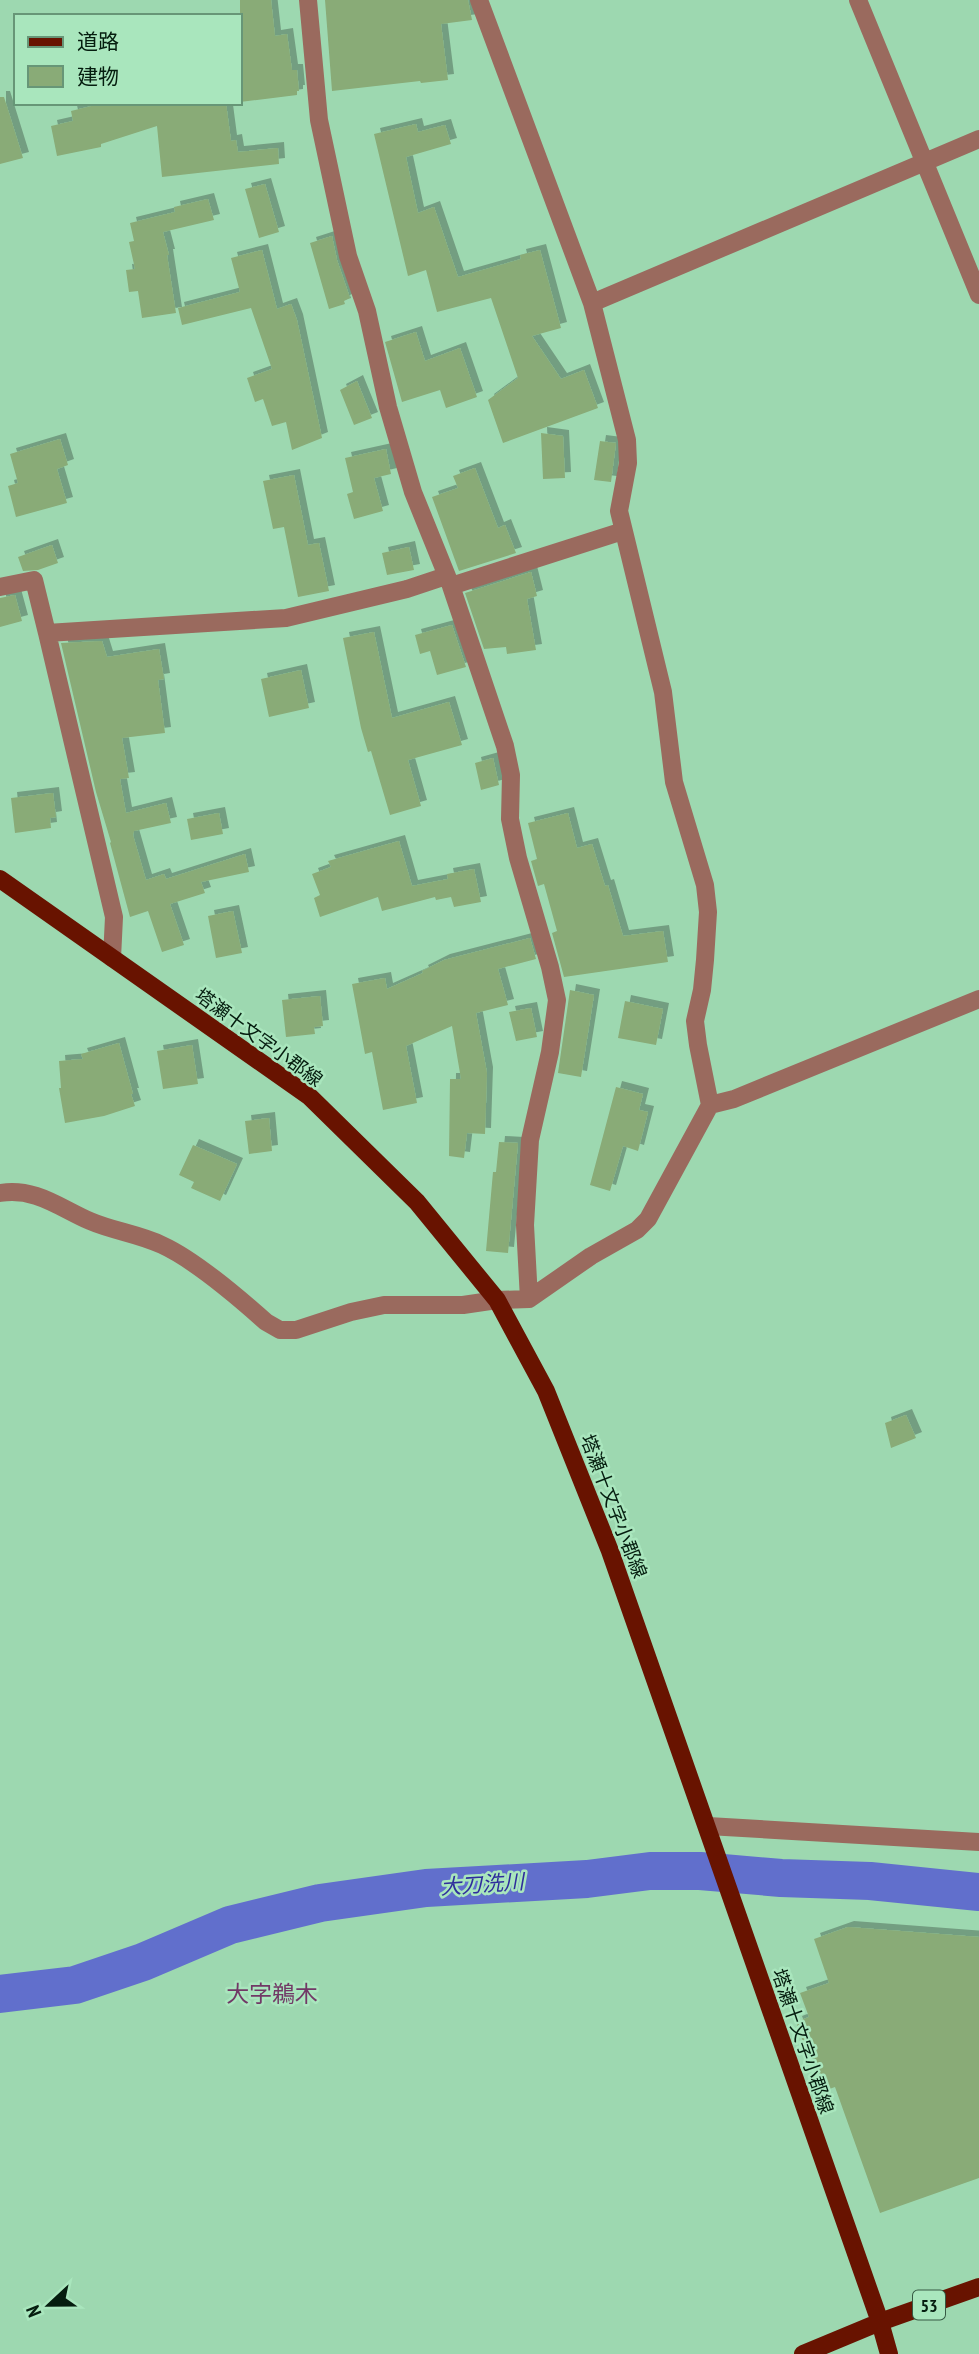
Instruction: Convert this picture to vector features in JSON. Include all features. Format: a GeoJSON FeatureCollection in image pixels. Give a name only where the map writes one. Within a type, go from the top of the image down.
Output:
{"type":"FeatureCollection","features":[{"type":"Feature","properties":{"kind":"main road","name":"塔瀬十文字小郡線"},"geometry":{"type":"LineString","coordinates":[[0,878],[310,1097],[417,1202],[497,1300],[546,1391],[610,1551],[710,1832],[889,2354]]}},
{"type":"Feature","properties":{"kind":"main road","name":"53"},"geometry":{"type":"LineString","coordinates":[[803,2354],[880,2322],[979,2287]]}},
{"type":"Feature","properties":{"kind":"street"},"geometry":{"type":"LineString","coordinates":[[308,0],[319,120],[348,256],[367,311],[388,407],[413,492],[448,581],[505,746],[511,775],[510,819],[557,1000],[550,1052],[530,1140],[525,1225],[529,1299]]}},
{"type":"Feature","properties":{"kind":"street"},"geometry":{"type":"LineString","coordinates":[[0,1193],[10,1191],[44,1197],[96,1224],[160,1244],[180,1254],[266,1322],[280,1330],[296,1330],[351,1312],[384,1305],[463,1305],[529,1299],[591,1256],[637,1230],[648,1219],[710,1105],[695,1021],[705,960],[708,912],[705,885],[674,782],[663,692],[619,511],[628,463],[627,440],[592,303],[480,0]]}},
{"type":"Feature","properties":{"kind":"street"},"geometry":{"type":"LineString","coordinates":[[858,0],[979,295]]}},
{"type":"Feature","properties":{"kind":"street"},"geometry":{"type":"LineString","coordinates":[[592,303],[979,139]]}},
{"type":"Feature","properties":{"kind":"street"},"geometry":{"type":"LineString","coordinates":[[47,633],[286,618],[448,581],[623,531]]}},
{"type":"Feature","properties":{"kind":"street"},"geometry":{"type":"LineString","coordinates":[[0,587],[34,580],[114,917],[112,958]]}},
{"type":"Feature","properties":{"kind":"street"},"geometry":{"type":"LineString","coordinates":[[710,1105],[734,1099],[979,999]]}},
{"type":"Feature","properties":{"kind":"street"},"geometry":{"type":"LineString","coordinates":[[710,1832],[979,1842]]}},
{"type":"Feature","properties":{"kind":"building"},"geometry":{"type":"Polygon","coordinates":[[[240,0],[271,0],[275,36],[287,34],[292,70],[297,70],[297,95],[242,102],[240,0]]]}},
{"type":"Feature","properties":{"kind":"building"},"geometry":{"type":"Polygon","coordinates":[[[325,0],[468,0],[472,20],[441,24],[448,80],[332,91],[325,0]]]}},
{"type":"Feature","properties":{"kind":"building"},"geometry":{"type":"Polygon","coordinates":[[[0,97],[4,97],[23,158],[0,164],[0,97]]]}},
{"type":"Feature","properties":{"kind":"building"},"geometry":{"type":"Polygon","coordinates":[[[96,105],[226,105],[231,141],[236,140],[238,152],[278,148],[279,164],[162,177],[157,126],[101,144],[101,147],[57,156],[51,126],[73,121],[71,111],[96,105]]]}},
{"type":"Feature","properties":{"kind":"building"},"geometry":{"type":"Polygon","coordinates":[[[416,124],[418,132],[445,125],[451,144],[406,157],[418,213],[434,207],[458,277],[521,259],[520,255],[540,250],[561,328],[532,336],[561,379],[584,370],[598,408],[503,443],[488,400],[518,378],[491,298],[437,312],[426,270],[408,276],[374,134],[416,124]]]}},
{"type":"Feature","properties":{"kind":"building"},"geometry":{"type":"Polygon","coordinates":[[[265,184],[279,232],[259,238],[245,189],[265,184]]]}},
{"type":"Feature","properties":{"kind":"building"},"geometry":{"type":"Polygon","coordinates":[[[208,199],[214,220],[163,232],[169,255],[176,313],[142,318],[138,291],[129,292],[126,270],[135,269],[129,242],[134,241],[130,223],[175,212],[174,207],[208,199]]]}},
{"type":"Feature","properties":{"kind":"building"},"geometry":{"type":"Polygon","coordinates":[[[332,236],[350,298],[344,301],[345,304],[329,309],[310,243],[332,236]]]}},
{"type":"Feature","properties":{"kind":"building"},"geometry":{"type":"Polygon","coordinates":[[[262,250],[277,309],[291,304],[297,320],[322,438],[292,450],[286,422],[272,426],[263,399],[255,402],[247,378],[272,369],[251,308],[182,325],[178,308],[240,292],[231,258],[262,250]]]}},
{"type":"Feature","properties":{"kind":"building"},"geometry":{"type":"Polygon","coordinates":[[[416,332],[425,361],[460,348],[477,397],[446,408],[440,390],[402,402],[385,342],[416,332]]]}},
{"type":"Feature","properties":{"kind":"building"},"geometry":{"type":"Polygon","coordinates":[[[357,381],[372,418],[354,425],[340,390],[357,381]]]}},
{"type":"Feature","properties":{"kind":"building"},"geometry":{"type":"Polygon","coordinates":[[[541,433],[563,436],[565,478],[543,479],[541,433]]]}},
{"type":"Feature","properties":{"kind":"building"},"geometry":{"type":"Polygon","coordinates":[[[60,439],[68,465],[57,469],[67,503],[16,517],[8,486],[18,483],[10,454],[60,439]]]}},
{"type":"Feature","properties":{"kind":"building"},"geometry":{"type":"Polygon","coordinates":[[[600,441],[616,443],[611,482],[594,480],[600,441]]]}},
{"type":"Feature","properties":{"kind":"building"},"geometry":{"type":"Polygon","coordinates":[[[386,449],[391,474],[374,478],[383,511],[354,519],[347,494],[353,492],[345,458],[386,449]]]}},
{"type":"Feature","properties":{"kind":"building"},"geometry":{"type":"Polygon","coordinates":[[[475,468],[498,528],[505,525],[516,553],[459,571],[432,497],[458,488],[453,476],[475,468]]]}},
{"type":"Feature","properties":{"kind":"building"},"geometry":{"type":"Polygon","coordinates":[[[294,475],[308,545],[319,543],[329,591],[298,597],[284,527],[273,529],[263,481],[294,475]]]}},
{"type":"Feature","properties":{"kind":"building"},"geometry":{"type":"Polygon","coordinates":[[[52,545],[58,563],[38,570],[23,571],[18,557],[52,545]]]}},
{"type":"Feature","properties":{"kind":"building"},"geometry":{"type":"Polygon","coordinates":[[[409,547],[414,570],[387,575],[382,553],[409,547]]]}},
{"type":"Feature","properties":{"kind":"building"},"geometry":{"type":"Polygon","coordinates":[[[531,572],[537,596],[527,599],[536,650],[507,654],[506,647],[484,649],[465,593],[531,572]]]}},
{"type":"Feature","properties":{"kind":"building"},"geometry":{"type":"Polygon","coordinates":[[[15,595],[22,621],[0,627],[0,598],[15,595]]]}},
{"type":"Feature","properties":{"kind":"building"},"geometry":{"type":"Polygon","coordinates":[[[452,625],[466,667],[437,675],[430,651],[420,654],[415,635],[452,625]]]}},
{"type":"Feature","properties":{"kind":"building"},"geometry":{"type":"Polygon","coordinates":[[[374,632],[392,718],[449,702],[462,745],[408,760],[421,806],[390,815],[371,751],[368,752],[361,728],[343,638],[374,632]]]}},
{"type":"Feature","properties":{"kind":"building"},"geometry":{"type":"Polygon","coordinates":[[[102,641],[107,657],[159,649],[164,679],[158,680],[165,733],[122,738],[129,778],[120,779],[126,813],[166,803],[171,823],[134,831],[146,880],[164,874],[166,879],[245,854],[249,872],[201,882],[205,893],[170,904],[184,945],[162,952],[148,911],[130,917],[96,792],[61,643],[102,641]]]}},
{"type":"Feature","properties":{"kind":"building"},"geometry":{"type":"Polygon","coordinates":[[[301,670],[309,708],[269,717],[261,679],[301,670]]]}},
{"type":"Feature","properties":{"kind":"building"},"geometry":{"type":"Polygon","coordinates":[[[493,758],[499,785],[481,790],[475,763],[493,758]]]}},
{"type":"Feature","properties":{"kind":"building"},"geometry":{"type":"Polygon","coordinates":[[[53,793],[56,817],[50,818],[51,828],[15,833],[11,798],[53,793]]]}},
{"type":"Feature","properties":{"kind":"building"},"geometry":{"type":"Polygon","coordinates":[[[219,813],[223,834],[191,840],[187,819],[219,813]]]}},
{"type":"Feature","properties":{"kind":"building"},"geometry":{"type":"Polygon","coordinates":[[[568,813],[577,848],[592,844],[623,936],[663,931],[668,962],[564,977],[552,933],[557,931],[544,884],[538,886],[531,861],[537,859],[528,823],[568,813]]]}},
{"type":"Feature","properties":{"kind":"building"},"geometry":{"type":"Polygon","coordinates":[[[399,841],[412,886],[448,879],[447,874],[474,869],[481,902],[454,907],[451,897],[436,900],[435,897],[382,911],[378,897],[320,917],[314,898],[320,895],[312,874],[331,867],[328,861],[399,841]]]}},
{"type":"Feature","properties":{"kind":"building"},"geometry":{"type":"Polygon","coordinates":[[[233,911],[242,953],[216,958],[208,916],[233,911]]]}},
{"type":"Feature","properties":{"kind":"building"},"geometry":{"type":"Polygon","coordinates":[[[530,938],[536,959],[498,969],[508,1005],[476,1013],[487,1073],[485,1134],[467,1133],[464,1158],[449,1156],[450,1079],[461,1079],[452,1026],[406,1046],[417,1103],[383,1110],[372,1052],[365,1054],[352,984],[385,978],[387,989],[444,960],[530,938]]]}},
{"type":"Feature","properties":{"kind":"building"},"geometry":{"type":"Polygon","coordinates":[[[570,990],[594,995],[581,1077],[558,1073],[570,990]]]}},
{"type":"Feature","properties":{"kind":"building"},"geometry":{"type":"Polygon","coordinates":[[[320,996],[323,1026],[314,1027],[315,1034],[286,1037],[282,1000],[320,996]]]}},
{"type":"Feature","properties":{"kind":"building"},"geometry":{"type":"Polygon","coordinates":[[[625,1001],[663,1009],[656,1045],[618,1038],[625,1001]]]}},
{"type":"Feature","properties":{"kind":"building"},"geometry":{"type":"Polygon","coordinates":[[[531,1008],[537,1037],[516,1041],[509,1012],[531,1008]]]}},
{"type":"Feature","properties":{"kind":"building"},"geometry":{"type":"Polygon","coordinates":[[[119,1043],[135,1106],[104,1116],[65,1123],[59,1088],[59,1061],[83,1059],[81,1054],[119,1043]]]}},
{"type":"Feature","properties":{"kind":"building"},"geometry":{"type":"Polygon","coordinates":[[[192,1045],[198,1084],[163,1089],[157,1051],[192,1045]]]}},
{"type":"Feature","properties":{"kind":"building"},"geometry":{"type":"Polygon","coordinates":[[[616,1087],[643,1094],[639,1110],[648,1112],[638,1151],[623,1146],[610,1191],[590,1185],[616,1087]]]}},
{"type":"Feature","properties":{"kind":"building"},"geometry":{"type":"Polygon","coordinates":[[[269,1118],[272,1151],[249,1154],[245,1121],[269,1118]]]}},
{"type":"Feature","properties":{"kind":"building"},"geometry":{"type":"Polygon","coordinates":[[[499,1142],[518,1143],[508,1253],[486,1251],[493,1172],[496,1172],[499,1142]]]}},
{"type":"Feature","properties":{"kind":"building"},"geometry":{"type":"Polygon","coordinates":[[[193,1145],[237,1164],[220,1201],[191,1188],[194,1182],[179,1175],[193,1145]]]}},
{"type":"Feature","properties":{"kind":"building"},"geometry":{"type":"Polygon","coordinates":[[[906,1415],[916,1438],[891,1448],[885,1423],[906,1415]]]}},
{"type":"Feature","properties":{"kind":"building"},"geometry":{"type":"Polygon","coordinates":[[[848,1927],[979,1937],[979,2178],[880,2213],[835,2087],[821,2092],[796,2022],[809,2017],[800,1993],[829,1983],[814,1939],[848,1927]]]}},
{"type":"Feature","properties":{"kind":"waterway","name":"大刀洗川"},"geometry":{"type":"LineString","coordinates":[[0,1994],[75,1985],[143,1962],[230,1925],[320,1903],[426,1888],[587,1879],[650,1871],[700,1871],[781,1878],[870,1881],[979,1892]]}},
{"type":"Feature","properties":{"kind":"district","name":"大字鵜木"},"geometry":{"type":"Point","coordinates":[272,1993]}}]}
